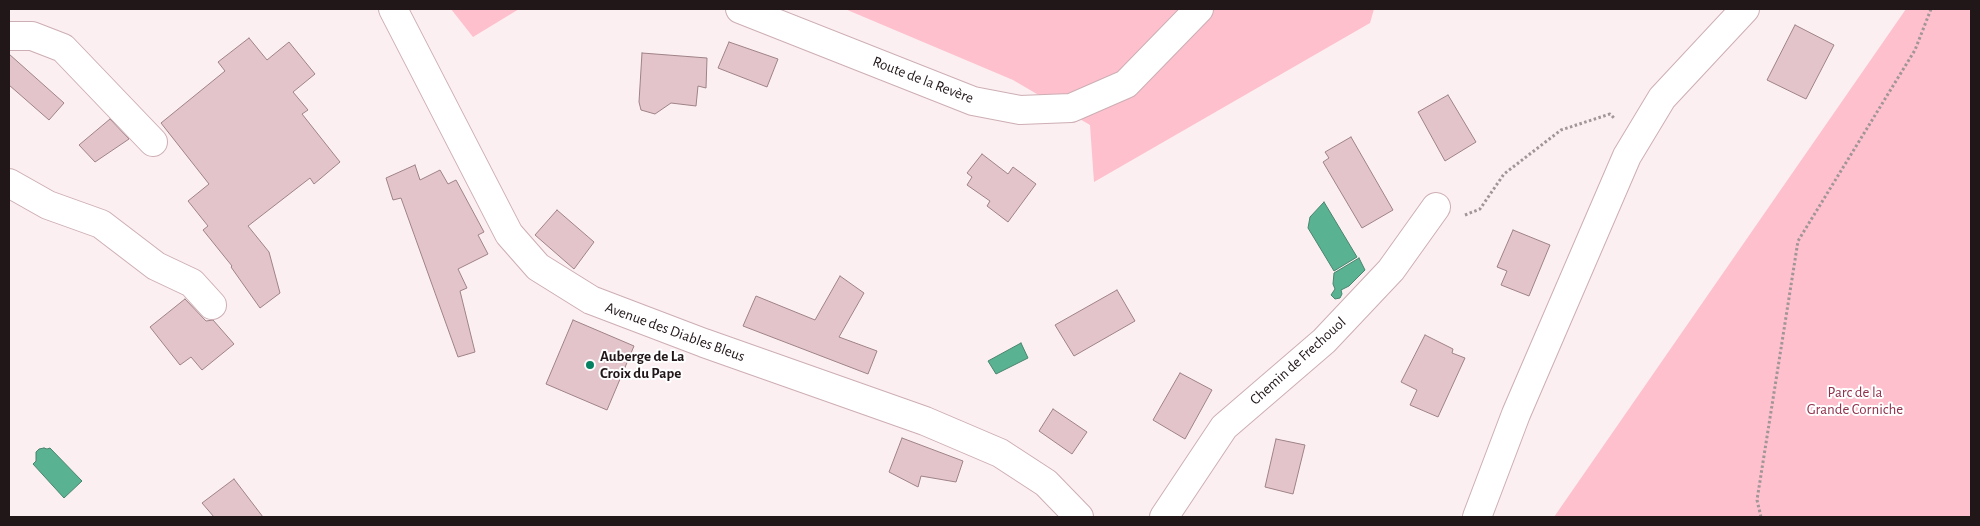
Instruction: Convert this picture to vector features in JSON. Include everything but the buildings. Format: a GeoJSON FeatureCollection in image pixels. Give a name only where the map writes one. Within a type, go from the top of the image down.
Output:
{"type":"FeatureCollection","features":[{"type":"Feature","properties":{"kind":"main road","name":"Avenue des Diables Bleus"},"geometry":{"type":"LineString","coordinates":[[393,9],[509,234],[538,267],[591,300],[704,343],[925,421],[1000,454],[1046,483],[1079,517]]}},
{"type":"Feature","properties":{"kind":"main road","name":"Route de la Revère"},"geometry":{"type":"LineString","coordinates":[[740,9],[973,101],[1020,110],[1071,108],[1126,84],[1199,9]]}},
{"type":"Feature","properties":{"kind":"main road"},"geometry":{"type":"LineString","coordinates":[[1476,517],[1516,414],[1628,156],[1662,98],[1745,9]]}},
{"type":"Feature","properties":{"kind":"main road"},"geometry":{"type":"LineString","coordinates":[[9,36],[32,36],[64,48],[153,142]]}},
{"type":"Feature","properties":{"kind":"main road"},"geometry":{"type":"LineString","coordinates":[[9,183],[48,205],[101,224],[156,266],[192,283],[212,305]]}},
{"type":"Feature","properties":{"kind":"main road","name":"Chemin de Frechouol"},"geometry":{"type":"LineString","coordinates":[[1164,517],[1224,427],[1324,341],[1391,270],[1436,207]]}},
{"type":"Feature","properties":{"kind":"path"},"geometry":{"type":"LineString","coordinates":[[1761,517],[1757,500],[1798,241],[1915,50],[1931,9]]}},
{"type":"Feature","properties":{"kind":"path"},"geometry":{"type":"LineString","coordinates":[[1436,207],[1458,218],[1480,209],[1504,174],[1561,130],[1602,116],[1610,114],[1637,140]]}},
{"type":"Feature","properties":{"kind":"green space"},"geometry":{"type":"Polygon","coordinates":[[[451,9],[519,9],[473,37],[451,9]]]}},
{"type":"Feature","properties":{"kind":"green space"},"geometry":{"type":"Polygon","coordinates":[[[845,9],[1374,9],[1370,23],[1094,182],[1090,125],[1013,80],[845,9]]]}},
{"type":"Feature","properties":{"kind":"green space","name":"Parc de la Grande Corniche"},"geometry":{"type":"Polygon","coordinates":[[[1906,9],[1971,9],[1971,517],[1554,517],[1906,9]]]}},
{"type":"Feature","properties":{"kind":"shaded area"},"geometry":{"type":"Polygon","coordinates":[[[1324,202],[1357,257],[1334,271],[1308,228],[1310,217],[1324,202]]]}},
{"type":"Feature","properties":{"kind":"shaded area"},"geometry":{"type":"Polygon","coordinates":[[[1359,258],[1365,270],[1349,286],[1341,290],[1340,298],[1335,299],[1331,295],[1335,289],[1333,284],[1334,273],[1359,258]]]}},
{"type":"Feature","properties":{"kind":"shaded area"},"geometry":{"type":"Polygon","coordinates":[[[1021,343],[1028,358],[996,374],[988,361],[1021,343]]]}},
{"type":"Feature","properties":{"kind":"shaded area"},"geometry":{"type":"Polygon","coordinates":[[[44,448],[50,448],[82,481],[64,498],[33,464],[36,461],[36,452],[44,448]]]}},
{"type":"Feature","properties":{"kind":"place","name":"Auberge de La Croix du Pape"},"geometry":{"type":"Point","coordinates":[590,365]}}]}
